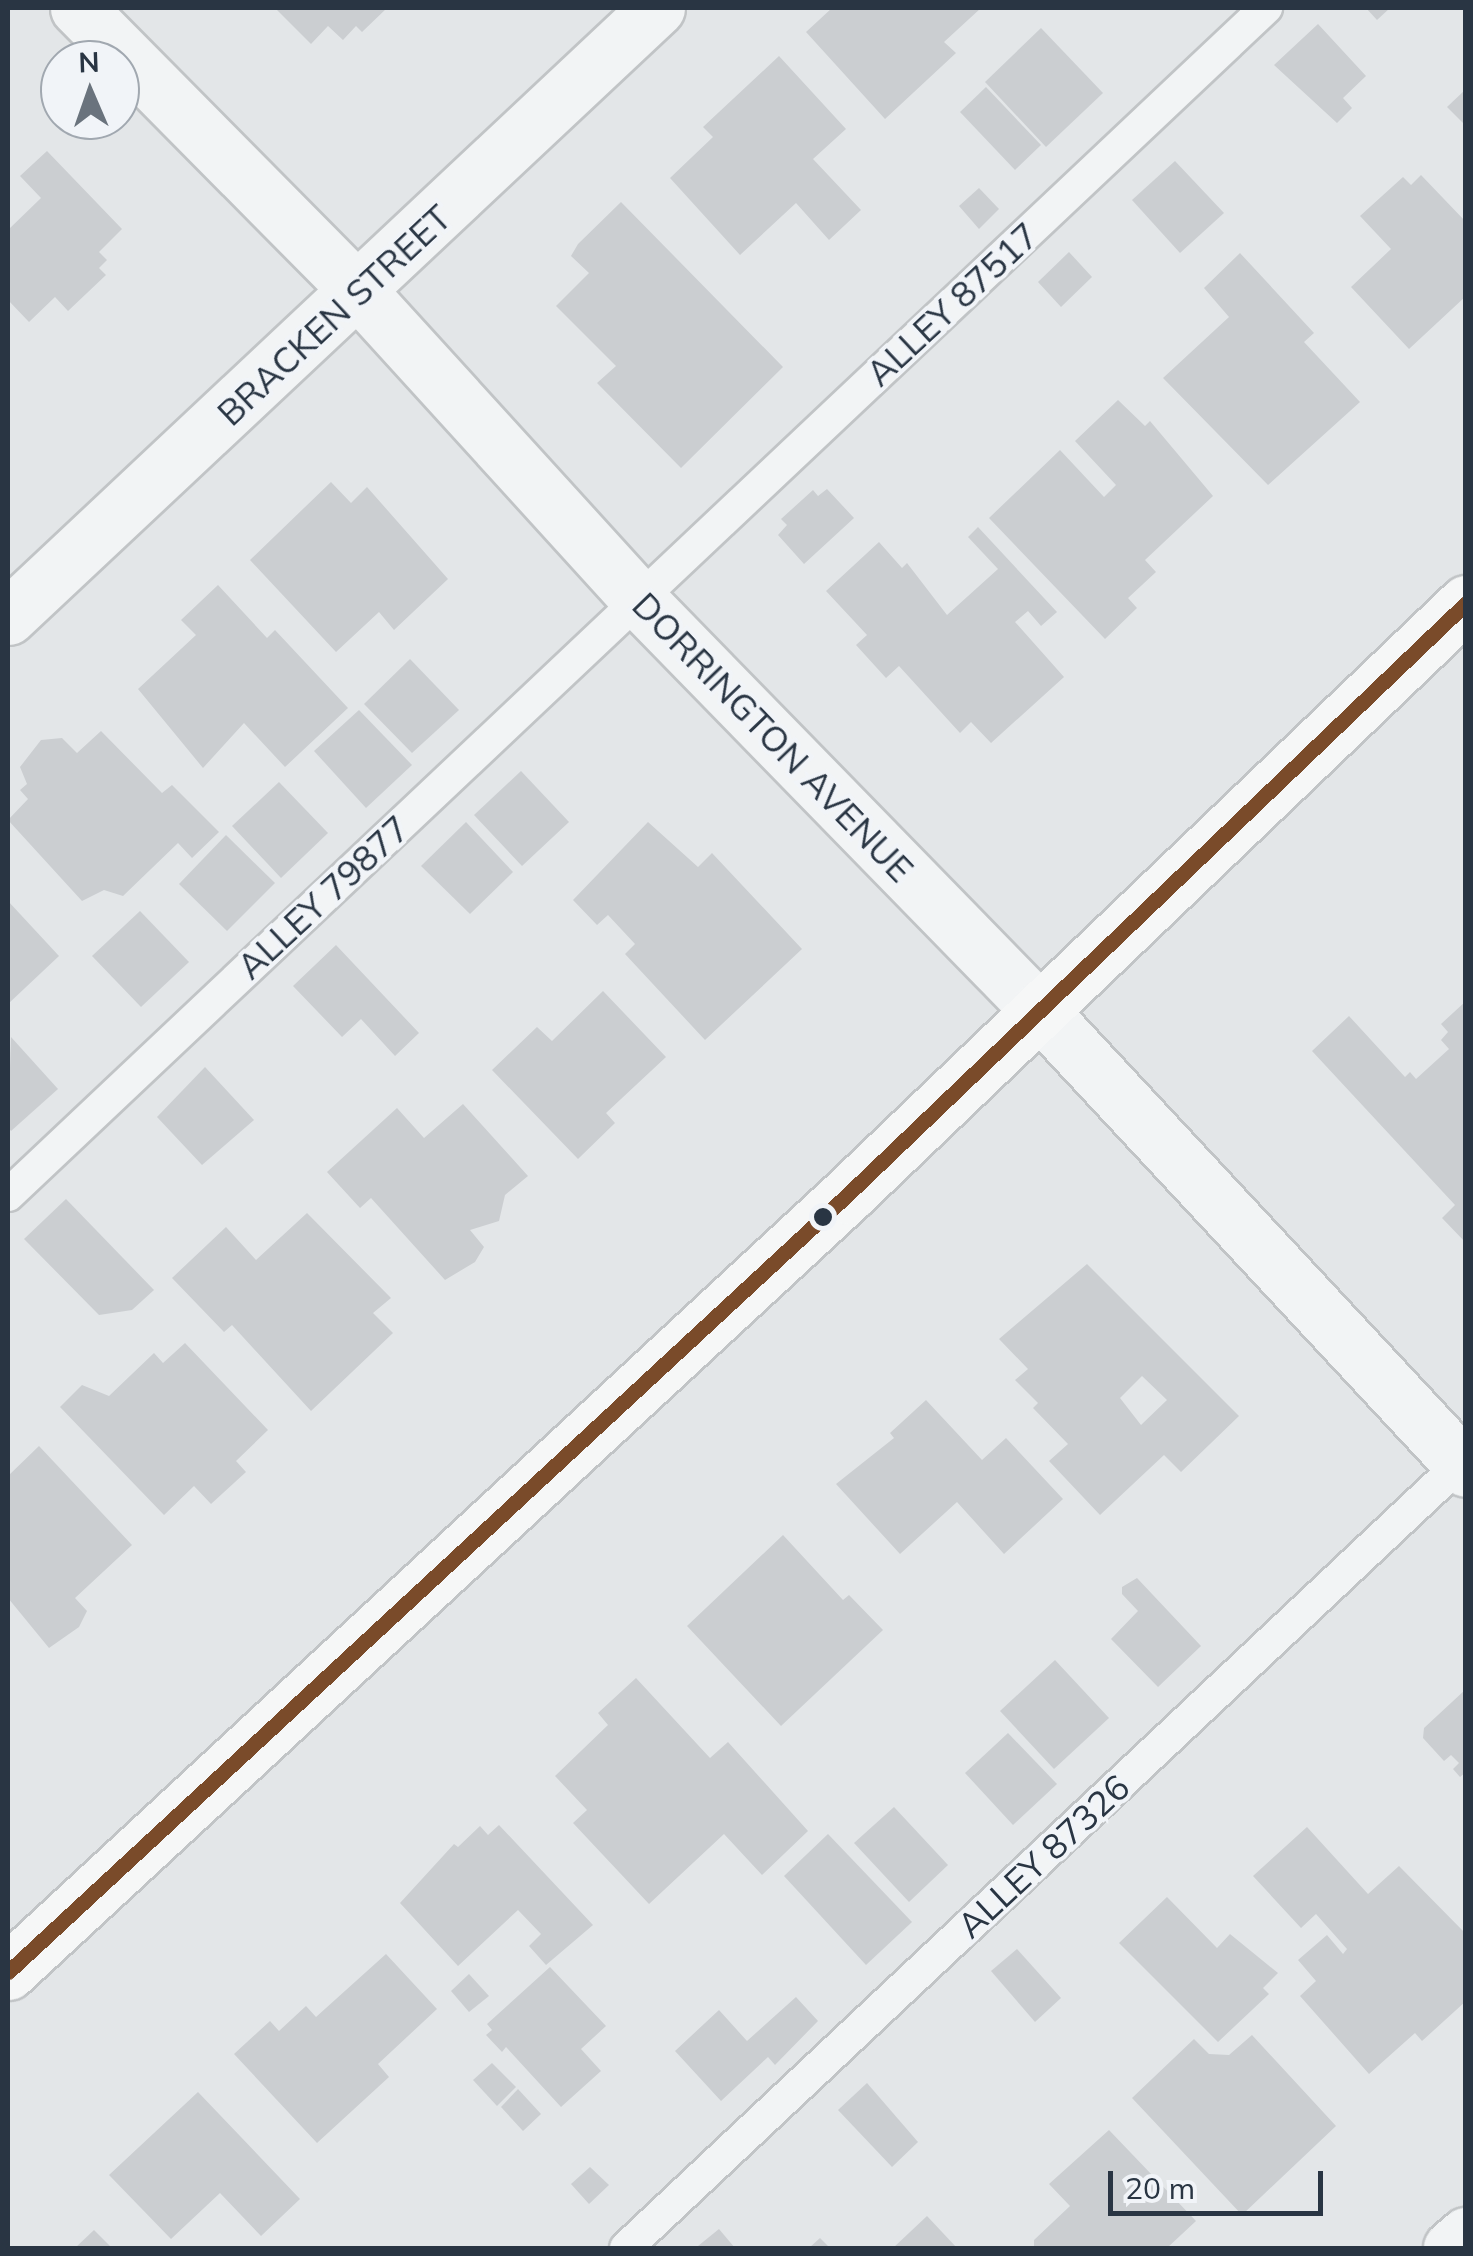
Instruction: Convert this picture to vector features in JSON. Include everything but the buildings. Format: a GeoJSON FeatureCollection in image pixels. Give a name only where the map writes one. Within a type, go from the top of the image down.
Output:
{"type":"FeatureCollection","features":[{"type":"Feature","properties":{"kind":"main road"},"geometry":{"type":"LineString","coordinates":[[8,1972],[1038,1009],[1466,603]]}},
{"type":"Feature","properties":{"kind":"street","name":"DORRINGTON AVENUE"},"geometry":{"type":"LineString","coordinates":[[78,8],[360,293],[639,600],[1038,1009],[1463,1466]]}},
{"type":"Feature","properties":{"kind":"street","name":"BRACKEN STREET"},"geometry":{"type":"LineString","coordinates":[[8,617],[360,293],[657,8]]}},
{"type":"Feature","properties":{"kind":"street"},"geometry":{"type":"LineString","coordinates":[[1451,2248],[1466,2235]]}},
{"type":"Feature","properties":{"kind":"lane","name":"ALLEY 87517"},"geometry":{"type":"LineString","coordinates":[[639,600],[1266,8]]}},
{"type":"Feature","properties":{"kind":"lane","name":"ALLEY 79877"},"geometry":{"type":"LineString","coordinates":[[8,1194],[639,600]]}},
{"type":"Feature","properties":{"kind":"lane","name":"ALLEY 87326"},"geometry":{"type":"LineString","coordinates":[[626,2248],[1463,1466]]}},
{"type":"Feature","properties":{"kind":"transit line"},"geometry":{"type":"LineString","coordinates":[[8,1972],[846,1196],[1466,603]]}}]}
